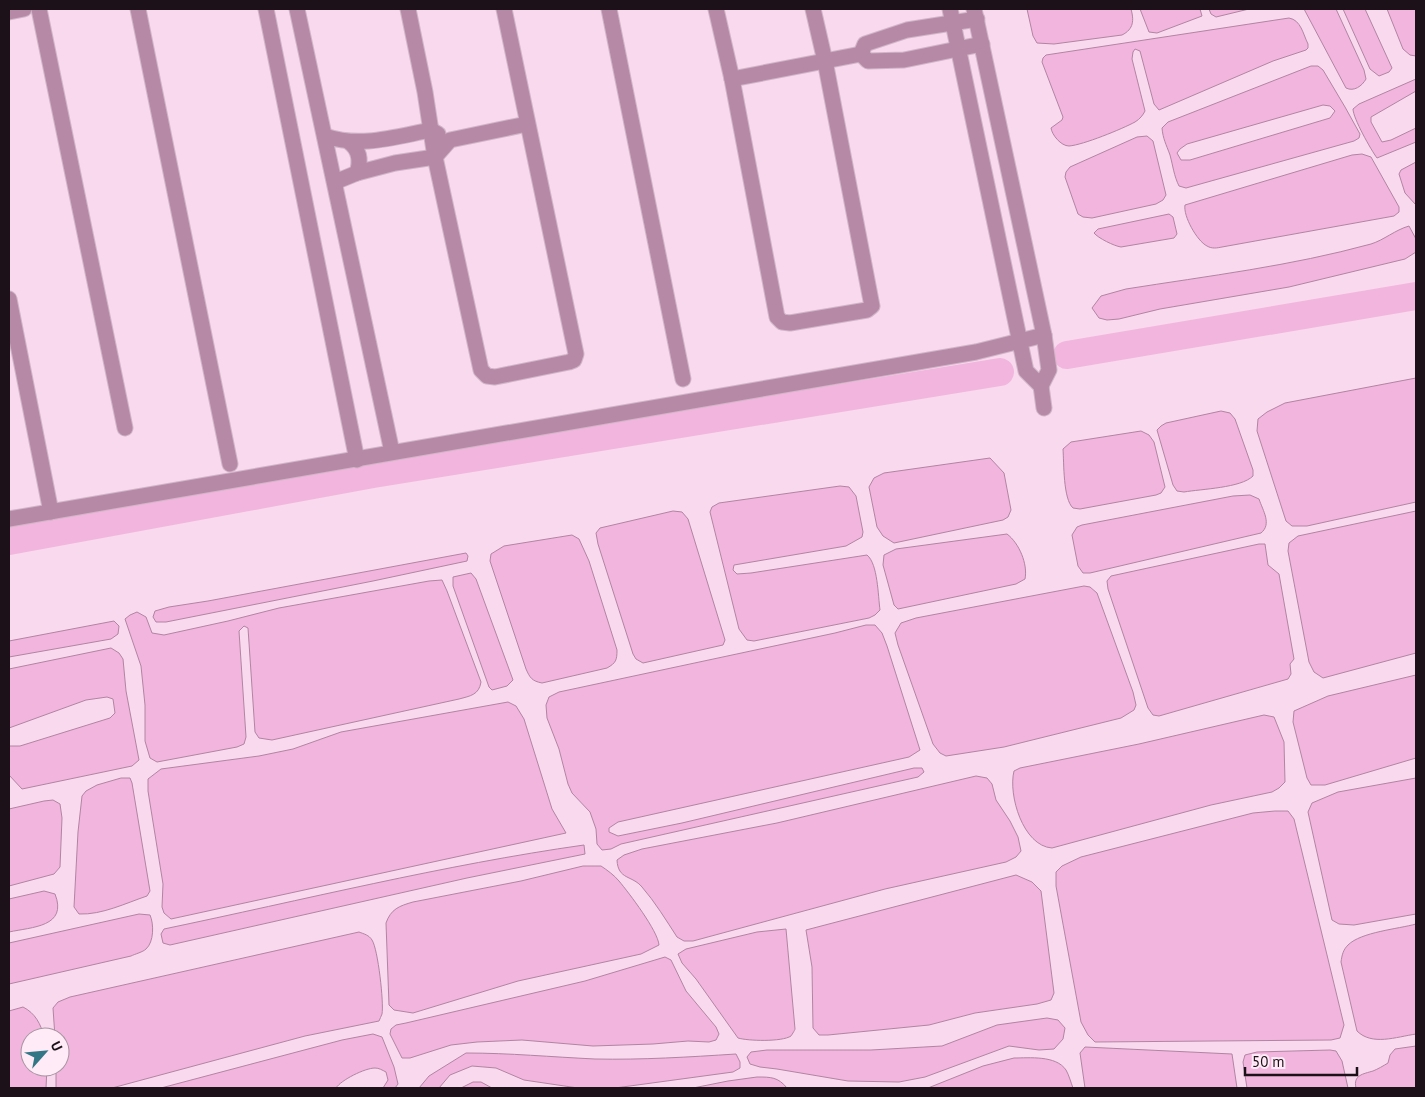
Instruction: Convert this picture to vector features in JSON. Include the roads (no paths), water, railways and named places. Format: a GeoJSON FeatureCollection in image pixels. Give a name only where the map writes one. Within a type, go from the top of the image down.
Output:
{"type":"FeatureCollection","features":[{"type":"Feature","properties":{"kind":"street"},"geometry":{"type":"LineString","coordinates":[[9,12],[24,9]]}},
{"type":"Feature","properties":{"kind":"street"},"geometry":{"type":"LineString","coordinates":[[39,9],[125,428]]}},
{"type":"Feature","properties":{"kind":"street"},"geometry":{"type":"LineString","coordinates":[[138,9],[230,464]]}},
{"type":"Feature","properties":{"kind":"street"},"geometry":{"type":"LineString","coordinates":[[266,9],[357,460]]}},
{"type":"Feature","properties":{"kind":"street"},"geometry":{"type":"LineString","coordinates":[[298,9],[392,452]]}},
{"type":"Feature","properties":{"kind":"street"},"geometry":{"type":"LineString","coordinates":[[408,9],[425,92],[435,157],[481,370],[487,376],[495,377],[569,362],[574,360],[576,354],[526,124],[504,9]]}},
{"type":"Feature","properties":{"kind":"street"},"geometry":{"type":"LineString","coordinates":[[609,9],[683,379]]}},
{"type":"Feature","properties":{"kind":"street"},"geometry":{"type":"LineString","coordinates":[[716,9],[732,79],[778,317],[782,322],[790,323],[867,310],[872,306],[825,61],[812,9]]}},
{"type":"Feature","properties":{"kind":"street"},"geometry":{"type":"LineString","coordinates":[[861,54],[866,44],[951,16],[976,14],[1044,335],[1049,370],[1040,386]]}},
{"type":"Feature","properties":{"kind":"street"},"geometry":{"type":"LineString","coordinates":[[951,16],[1026,371],[1040,386],[1044,408]]}},
{"type":"Feature","properties":{"kind":"street"},"geometry":{"type":"LineString","coordinates":[[899,34],[904,60]]}},
{"type":"Feature","properties":{"kind":"street"},"geometry":{"type":"LineString","coordinates":[[861,54],[868,61],[904,60],[982,44]]}},
{"type":"Feature","properties":{"kind":"street"},"geometry":{"type":"LineString","coordinates":[[732,79],[861,54]]}},
{"type":"Feature","properties":{"kind":"street"},"geometry":{"type":"LineString","coordinates":[[335,182],[395,163],[435,157],[450,140],[526,124]]}},
{"type":"Feature","properties":{"kind":"street"},"geometry":{"type":"LineString","coordinates":[[325,136],[349,142],[365,142],[431,130],[450,140]]}},
{"type":"Feature","properties":{"kind":"street"},"geometry":{"type":"LineString","coordinates":[[349,142],[354,146],[359,155],[357,174]]}},
{"type":"Feature","properties":{"kind":"street"},"geometry":{"type":"LineString","coordinates":[[9,299],[51,512]]}},
{"type":"Feature","properties":{"kind":"street"},"geometry":{"type":"LineString","coordinates":[[9,519],[976,352],[1044,335]]}},
{"type":"Feature","properties":{"kind":"waterway"},"geometry":{"type":"LineString","coordinates":[[1067,355],[1416,296]]}},
{"type":"Feature","properties":{"kind":"waterway"},"geometry":{"type":"LineString","coordinates":[[9,541],[373,474],[1000,372]]}}]}
